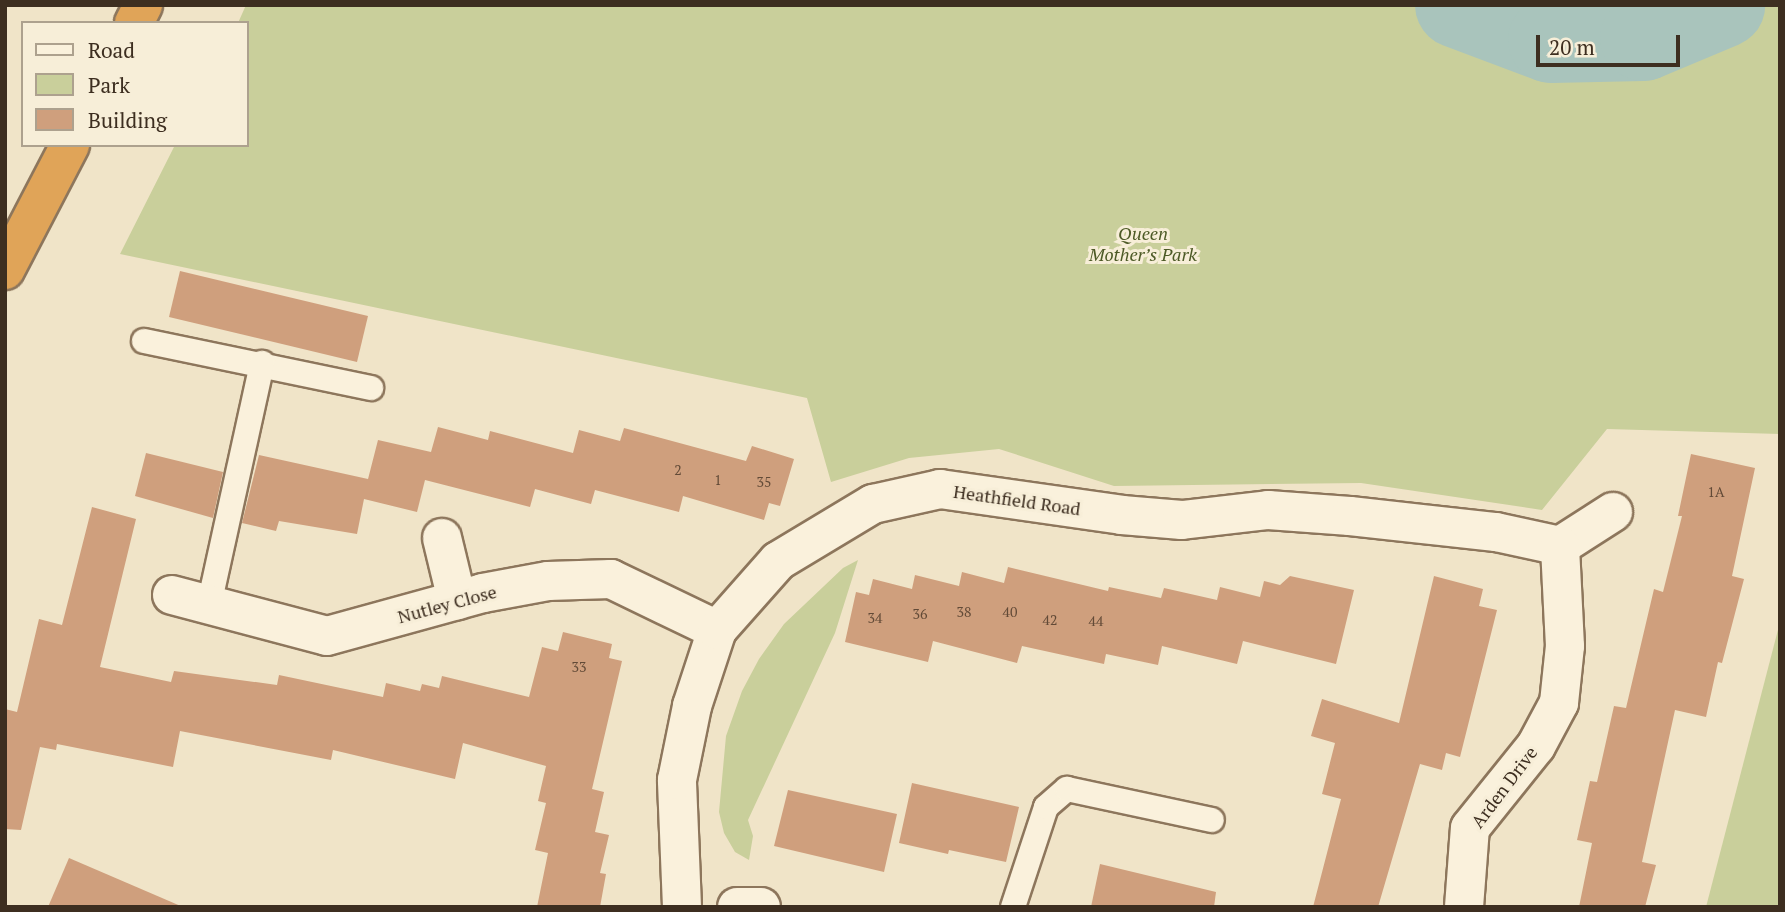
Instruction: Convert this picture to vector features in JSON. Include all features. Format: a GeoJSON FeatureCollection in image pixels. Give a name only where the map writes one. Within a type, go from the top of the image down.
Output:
{"type":"FeatureCollection","features":[{"type":"Feature","properties":{"kind":"highway"},"geometry":{"type":"LineString","coordinates":[[135,21],[144,5]]}},
{"type":"Feature","properties":{"kind":"highway"},"geometry":{"type":"LineString","coordinates":[[5,270],[70,147]]}},
{"type":"Feature","properties":{"kind":"street","name":"Heathfield Road"},"geometry":{"type":"LineString","coordinates":[[682,907],[677,780],[692,706],[717,630],[778,561],[873,504],[940,489],[1122,515],[1182,520],[1268,510],[1350,516],[1496,532],[1560,546]]}},
{"type":"Feature","properties":{"kind":"street"},"geometry":{"type":"LineString","coordinates":[[1560,546],[1613,512]]}},
{"type":"Feature","properties":{"kind":"street"},"geometry":{"type":"LineString","coordinates":[[442,538],[457,600]]}},
{"type":"Feature","properties":{"kind":"street","name":"Arden Drive"},"geometry":{"type":"LineString","coordinates":[[1464,907],[1470,828],[1536,746],[1559,702],[1565,646],[1560,546]]}},
{"type":"Feature","properties":{"kind":"street","name":"Nutley Close"},"geometry":{"type":"LineString","coordinates":[[172,595],[327,636],[457,600],[548,581],[611,579],[717,630]]}},
{"type":"Feature","properties":{"kind":"street"},"geometry":{"type":"LineString","coordinates":[[737,907],[761,907]]}},
{"type":"Feature","properties":{"kind":"lane"},"geometry":{"type":"LineString","coordinates":[[144,341],[262,363],[371,388]]}},
{"type":"Feature","properties":{"kind":"lane"},"geometry":{"type":"LineString","coordinates":[[209,605],[262,363]]}},
{"type":"Feature","properties":{"kind":"lane"},"geometry":{"type":"LineString","coordinates":[[1013,907],[1046,807],[1067,789],[1212,820]]}},
{"type":"Feature","properties":{"kind":"green space","name":"Queen Mother’s Park"},"geometry":{"type":"Polygon","coordinates":[[[246,5],[1780,5],[1780,434],[1607,429],[1542,510],[1361,483],[1114,486],[999,449],[909,458],[831,482],[807,398],[120,254],[174,147],[248,147],[248,21],[239,21],[246,5]]]}},
{"type":"Feature","properties":{"kind":"green space"},"geometry":{"type":"Polygon","coordinates":[[[858,560],[835,633],[748,820],[753,836],[749,860],[735,852],[724,833],[719,812],[726,736],[742,691],[759,659],[784,624],[843,568],[858,560]]]}},
{"type":"Feature","properties":{"kind":"green space"},"geometry":{"type":"Polygon","coordinates":[[[1780,622],[1780,907],[1706,907],[1780,622]]]}},
{"type":"Feature","properties":{"kind":"building"},"geometry":{"type":"Polygon","coordinates":[[[180,271],[368,316],[357,362],[169,317],[180,271]]]}},
{"type":"Feature","properties":{"kind":"building"},"geometry":{"type":"Polygon","coordinates":[[[438,427],[488,440],[490,431],[573,453],[579,430],[620,441],[624,428],[746,461],[752,446],[794,459],[780,506],[769,503],[764,520],[683,496],[679,512],[595,490],[591,504],[535,489],[530,507],[425,480],[417,512],[364,499],[357,534],[279,521],[276,531],[242,523],[259,455],[368,479],[367,483],[378,440],[431,452],[438,427]]]}},
{"type":"Feature","properties":{"kind":"building"},"geometry":{"type":"Polygon","coordinates":[[[146,453],[223,472],[213,518],[135,496],[146,453]]]}},
{"type":"Feature","properties":{"kind":"building"},"geometry":{"type":"Polygon","coordinates":[[[1691,454],[1755,468],[1732,576],[1744,579],[1722,663],[1718,662],[1706,717],[1675,710],[1642,862],[1656,865],[1645,907],[1579,907],[1592,843],[1577,840],[1590,781],[1597,782],[1614,706],[1626,708],[1654,589],[1663,592],[1682,516],[1678,516],[1691,454]]]}},
{"type":"Feature","properties":{"kind":"building"},"geometry":{"type":"Polygon","coordinates":[[[92,507],[136,519],[100,667],[171,682],[174,671],[277,685],[279,675],[383,697],[386,683],[420,691],[422,684],[439,688],[442,676],[529,697],[542,647],[558,651],[563,632],[612,644],[609,658],[622,661],[592,789],[604,792],[595,832],[609,835],[600,873],[606,874],[600,907],[537,907],[548,853],[535,850],[546,803],[538,801],[546,766],[463,743],[455,779],[333,750],[331,760],[180,731],[173,767],[57,744],[56,750],[40,747],[21,830],[5,829],[5,709],[17,712],[39,619],[62,625],[92,507]]]}},
{"type":"Feature","properties":{"kind":"building"},"geometry":{"type":"Polygon","coordinates":[[[1008,567],[1108,591],[1109,587],[1161,598],[1164,588],[1217,600],[1220,587],[1260,597],[1264,581],[1280,585],[1290,576],[1354,590],[1336,664],[1243,641],[1237,664],[1162,646],[1158,665],[1106,654],[1104,664],[1022,646],[1017,663],[933,641],[928,662],[845,642],[856,592],[869,595],[873,579],[912,589],[915,575],[959,586],[962,572],[1004,583],[1008,567]]]}},
{"type":"Feature","properties":{"kind":"building"},"geometry":{"type":"Polygon","coordinates":[[[1434,576],[1483,589],[1479,606],[1497,610],[1460,757],[1446,753],[1442,770],[1420,764],[1378,907],[1313,907],[1341,799],[1322,794],[1335,743],[1311,736],[1322,699],[1399,723],[1434,576]]]}},
{"type":"Feature","properties":{"kind":"building"},"geometry":{"type":"Polygon","coordinates":[[[912,783],[1019,807],[1006,862],[949,850],[948,854],[899,843],[912,783]]]}},
{"type":"Feature","properties":{"kind":"building"},"geometry":{"type":"Polygon","coordinates":[[[788,790],[897,814],[884,872],[774,846],[788,790]]]}},
{"type":"Feature","properties":{"kind":"building"},"geometry":{"type":"Polygon","coordinates":[[[69,858],[183,907],[48,907],[69,858]]]}},
{"type":"Feature","properties":{"kind":"building"},"geometry":{"type":"Polygon","coordinates":[[[1100,864],[1216,892],[1214,907],[1091,907],[1100,864]]]}},
{"type":"Feature","properties":{"kind":"waterway"},"geometry":{"type":"LineString","coordinates":[[1458,5],[1551,40],[1643,38],[1722,5]]}}]}
